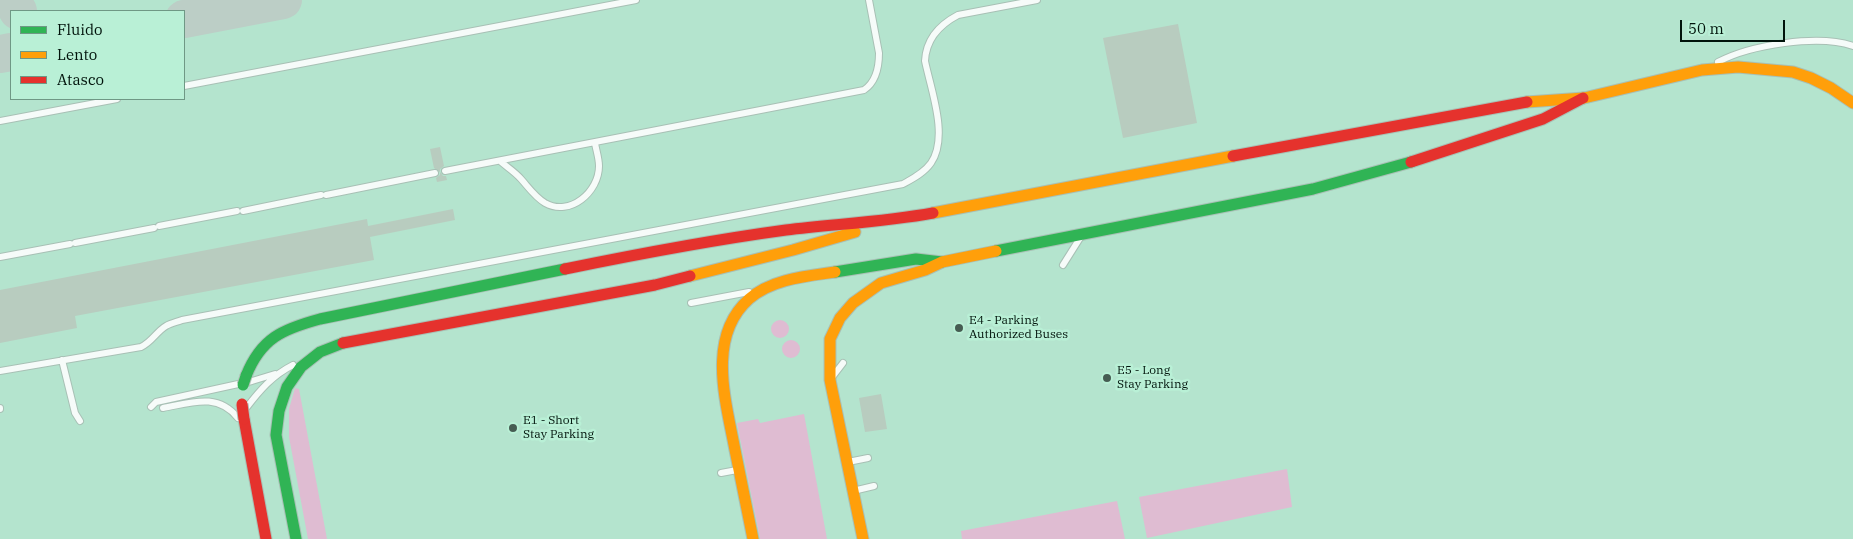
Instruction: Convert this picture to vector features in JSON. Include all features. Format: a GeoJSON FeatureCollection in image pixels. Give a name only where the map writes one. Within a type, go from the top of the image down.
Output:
{"type":"FeatureCollection","features":[{"type":"Feature","properties":{"kind":"main road"},"geometry":{"type":"LineString","coordinates":[[266,539],[242,404],[243,384],[248,368],[268,339],[296,325],[648,252],[786,230],[899,219],[1516,103],[1584,98],[1702,70],[1738,67],[1793,72],[1831,88],[1853,103]]}},
{"type":"Feature","properties":{"kind":"main road"},"geometry":{"type":"LineString","coordinates":[[863,539],[830,380],[830,339],[840,318],[853,303],[881,283],[924,270],[942,262],[1313,189],[1340,182],[1405,164],[1517,128],[1543,119],[1584,98]]}},
{"type":"Feature","properties":{"kind":"main road"},"geometry":{"type":"LineString","coordinates":[[296,539],[276,435],[276,418],[281,400],[292,379],[301,367],[319,353],[354,341],[655,285],[793,250],[899,219]]}},
{"type":"Feature","properties":{"kind":"main road"},"geometry":{"type":"LineString","coordinates":[[753,539],[722,384],[721,362],[725,339],[733,320],[745,303],[763,290],[794,280],[918,258],[942,262]]}},
{"type":"Feature","properties":{"kind":"lane"},"geometry":{"type":"LineString","coordinates":[[185,86],[636,0]]}},
{"type":"Feature","properties":{"kind":"lane"},"geometry":{"type":"LineString","coordinates":[[445,172],[864,90],[872,82],[880,53],[869,0]]}},
{"type":"Feature","properties":{"kind":"lane"},"geometry":{"type":"LineString","coordinates":[[0,371],[141,347],[149,343],[168,324],[182,320],[903,184],[931,164],[938,148],[940,134],[925,61],[926,49],[932,36],[949,20],[958,15],[1037,0]]}},
{"type":"Feature","properties":{"kind":"lane"},"geometry":{"type":"LineString","coordinates":[[1702,70],[1729,56],[1771,45],[1820,41],[1853,46]]}},
{"type":"Feature","properties":{"kind":"lane"},"geometry":{"type":"LineString","coordinates":[[0,121],[111,100]]}},
{"type":"Feature","properties":{"kind":"lane"},"geometry":{"type":"LineString","coordinates":[[500,161],[520,178],[539,200],[548,205],[564,208],[572,206],[586,196],[592,186],[599,166],[595,143]]}},
{"type":"Feature","properties":{"kind":"lane"},"geometry":{"type":"LineString","coordinates":[[0,257],[435,174]]}},
{"type":"Feature","properties":{"kind":"lane"},"geometry":{"type":"LineString","coordinates":[[1062,265],[1082,235]]}},
{"type":"Feature","properties":{"kind":"lane"},"geometry":{"type":"LineString","coordinates":[[691,303],[763,290]]}},
{"type":"Feature","properties":{"kind":"lane"},"geometry":{"type":"LineString","coordinates":[[150,407],[156,402],[252,382],[281,372],[319,353]]}},
{"type":"Feature","properties":{"kind":"lane"},"geometry":{"type":"LineString","coordinates":[[62,360],[75,413],[80,421]]}},
{"type":"Feature","properties":{"kind":"lane"},"geometry":{"type":"LineString","coordinates":[[830,380],[843,363]]}},
{"type":"Feature","properties":{"kind":"lane"},"geometry":{"type":"LineString","coordinates":[[239,434],[240,421],[247,406],[281,372]]}},
{"type":"Feature","properties":{"kind":"lane"},"geometry":{"type":"LineString","coordinates":[[163,408],[209,401],[219,403],[227,408],[240,421]]}},
{"type":"Feature","properties":{"kind":"lane"},"geometry":{"type":"LineString","coordinates":[[847,463],[868,458]]}},
{"type":"Feature","properties":{"kind":"lane"},"geometry":{"type":"LineString","coordinates":[[721,473],[739,470]]}},
{"type":"Feature","properties":{"kind":"lane"},"geometry":{"type":"LineString","coordinates":[[853,491],[874,486]]}},
{"type":"Feature","properties":{"kind":"shaded area"},"geometry":{"type":"Polygon","coordinates":[[[0,0],[1853,0],[1853,539],[0,539],[0,0]]]}},
{"type":"Feature","properties":{"kind":"shaded area"},"geometry":{"type":"Polygon","coordinates":[[[780,320],[786,323],[789,329],[786,335],[780,338],[774,335],[771,329],[774,323],[780,320]]]}},
{"type":"Feature","properties":{"kind":"shaded area"},"geometry":{"type":"Polygon","coordinates":[[[791,340],[797,343],[800,349],[797,355],[791,358],[785,355],[782,349],[785,343],[791,340]]]}},
{"type":"Feature","properties":{"kind":"shaded area"},"geometry":{"type":"Polygon","coordinates":[[[295,388],[299,389],[327,539],[308,539],[289,437],[289,409],[295,388]]]}},
{"type":"Feature","properties":{"kind":"shaded area"},"geometry":{"type":"Polygon","coordinates":[[[804,414],[827,539],[760,539],[737,423],[758,419],[760,423],[804,414]]]}},
{"type":"Feature","properties":{"kind":"shaded area"},"geometry":{"type":"Polygon","coordinates":[[[1287,469],[1292,507],[1147,538],[1139,497],[1287,469]]]}},
{"type":"Feature","properties":{"kind":"shaded area"},"geometry":{"type":"Polygon","coordinates":[[[1117,501],[1125,539],[962,539],[961,531],[1117,501]]]}},
{"type":"Feature","properties":{"kind":"building"},"geometry":{"type":"Polygon","coordinates":[[[1178,24],[1197,123],[1123,138],[1103,38],[1178,24]]]}},
{"type":"Feature","properties":{"kind":"building"},"geometry":{"type":"Polygon","coordinates":[[[440,147],[444,166],[440,169],[440,172],[434,168],[430,149],[440,147]]]}},
{"type":"Feature","properties":{"kind":"building"},"geometry":{"type":"Polygon","coordinates":[[[440,172],[443,176],[446,176],[447,180],[437,182],[436,178],[440,175],[440,172]]]}},
{"type":"Feature","properties":{"kind":"building"},"geometry":{"type":"Polygon","coordinates":[[[453,209],[455,220],[370,237],[374,260],[75,316],[77,328],[0,343],[0,290],[367,219],[368,226],[453,209]]]}},
{"type":"Feature","properties":{"kind":"building"},"geometry":{"type":"Polygon","coordinates":[[[881,394],[887,429],[865,432],[859,398],[881,394]]]}},
{"type":"Feature","properties":{"kind":"taxiway"},"geometry":{"type":"LineString","coordinates":[[11,0],[17,10]]}},
{"type":"Feature","properties":{"kind":"taxiway"},"geometry":{"type":"LineString","coordinates":[[185,19],[283,0]]}},
{"type":"Feature","properties":{"kind":"taxiway"},"geometry":{"type":"LineString","coordinates":[[0,54],[10,52]]}},
{"type":"Feature","properties":{"kind":"traffic: fast"},"geometry":{"type":"LineString","coordinates":[[996,251],[1313,189],[1411,162]]}},
{"type":"Feature","properties":{"kind":"traffic: fast"},"geometry":{"type":"LineString","coordinates":[[835,272],[916,259],[942,262]]}},
{"type":"Feature","properties":{"kind":"traffic: fast"},"geometry":{"type":"LineString","coordinates":[[246,376],[252,363],[266,344],[284,331],[295,327],[320,319],[565,269]]}},
{"type":"Feature","properties":{"kind":"traffic: fast"},"geometry":{"type":"LineString","coordinates":[[296,539],[276,435],[279,411],[287,387],[301,367],[320,352],[343,343]]}},
{"type":"Feature","properties":{"kind":"traffic: fast"},"geometry":{"type":"LineString","coordinates":[[243,385],[246,376]]}},
{"type":"Feature","properties":{"kind":"traffic: slow"},"geometry":{"type":"LineString","coordinates":[[1527,102],[1584,98],[1702,70],[1738,67],[1793,72],[1831,88],[1853,103]]}},
{"type":"Feature","properties":{"kind":"traffic: slow"},"geometry":{"type":"LineString","coordinates":[[933,213],[1233,156]]}},
{"type":"Feature","properties":{"kind":"traffic: slow"},"geometry":{"type":"LineString","coordinates":[[690,276],[855,232]]}},
{"type":"Feature","properties":{"kind":"traffic: slow"},"geometry":{"type":"LineString","coordinates":[[863,539],[830,380],[830,339],[840,318],[853,303],[881,283],[925,270],[942,262],[996,251]]}},
{"type":"Feature","properties":{"kind":"traffic: slow"},"geometry":{"type":"LineString","coordinates":[[753,539],[724,391],[723,351],[727,332],[736,314],[758,292],[778,283],[835,272]]}},
{"type":"Feature","properties":{"kind":"traffic: jam"},"geometry":{"type":"LineString","coordinates":[[1411,162],[1543,119],[1583,98]]}},
{"type":"Feature","properties":{"kind":"traffic: jam"},"geometry":{"type":"LineString","coordinates":[[1233,156],[1527,102]]}},
{"type":"Feature","properties":{"kind":"traffic: jam"},"geometry":{"type":"LineString","coordinates":[[565,269],[758,234],[896,219],[933,213]]}},
{"type":"Feature","properties":{"kind":"traffic: jam"},"geometry":{"type":"LineString","coordinates":[[343,343],[655,285],[690,276]]}},
{"type":"Feature","properties":{"kind":"traffic: jam"},"geometry":{"type":"LineString","coordinates":[[242,404],[244,419]]}},
{"type":"Feature","properties":{"kind":"traffic: jam"},"geometry":{"type":"LineString","coordinates":[[244,419],[266,539]]}},
{"type":"Feature","properties":{"kind":"place","name":"E4 - Parking Authorized Buses"},"geometry":{"type":"Point","coordinates":[959,328]}},
{"type":"Feature","properties":{"kind":"place","name":"E5 - Long Stay Parking"},"geometry":{"type":"Point","coordinates":[1107,378]}},
{"type":"Feature","properties":{"kind":"place","name":"E1 - Short Stay Parking"},"geometry":{"type":"Point","coordinates":[513,428]}}]}
